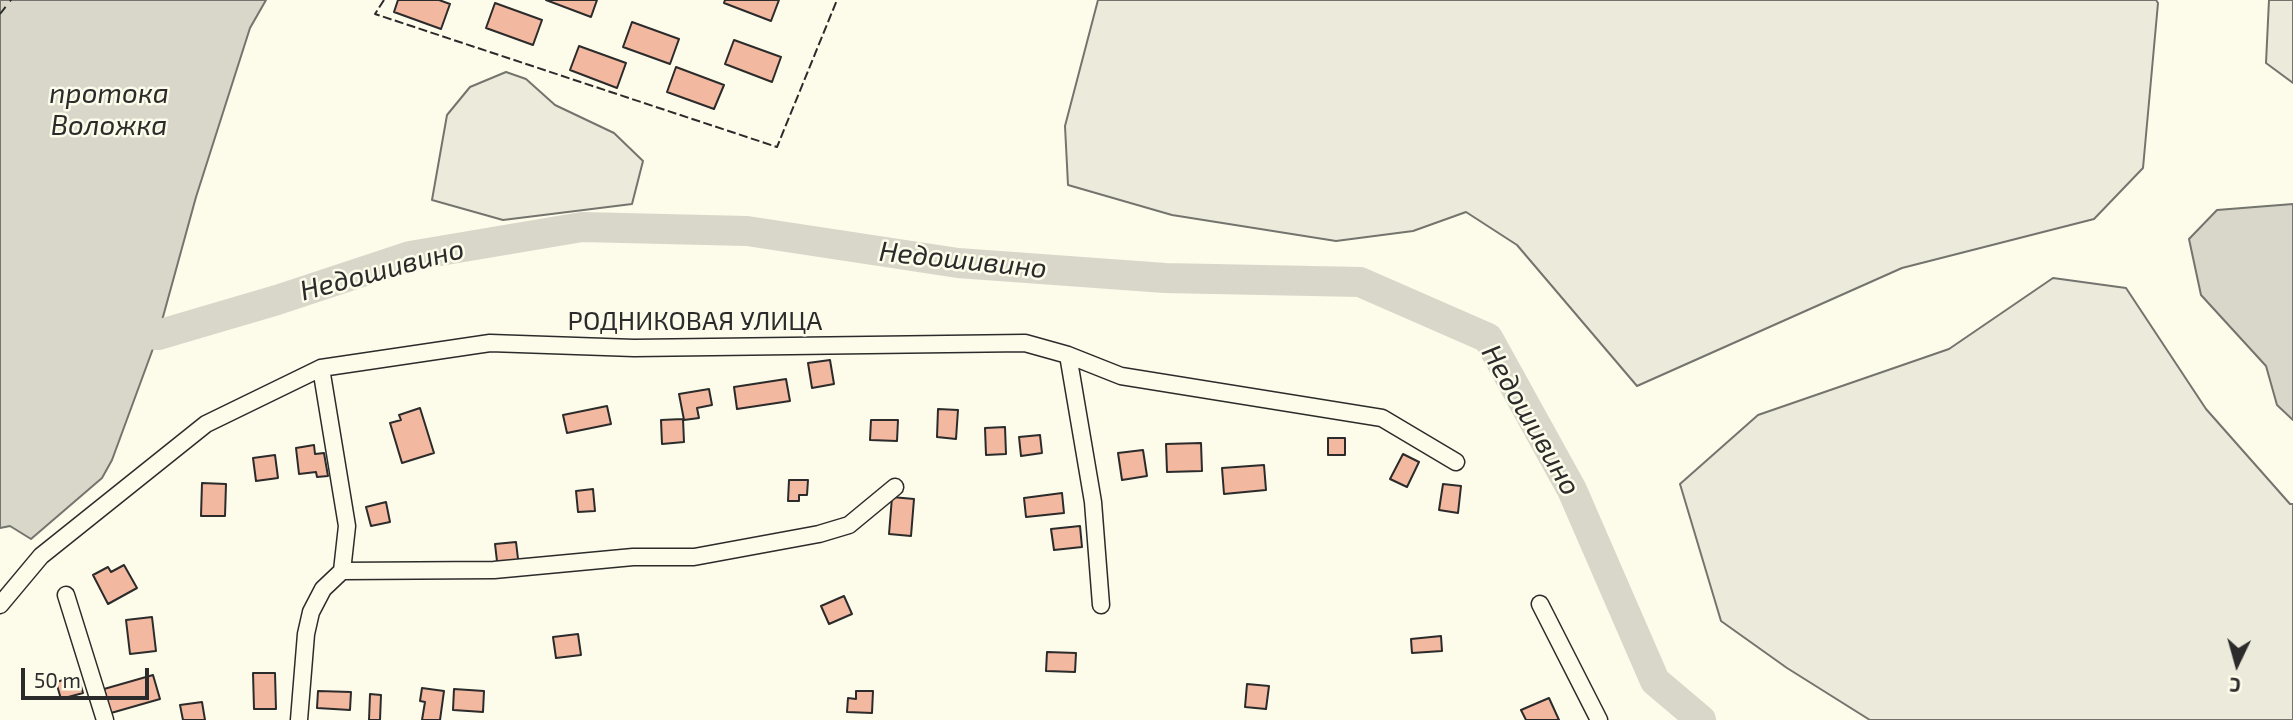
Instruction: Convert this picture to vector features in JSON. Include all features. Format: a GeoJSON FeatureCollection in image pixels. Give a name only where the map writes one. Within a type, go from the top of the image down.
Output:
{"type":"FeatureCollection","features":[{"type":"Feature","properties":{"kind":"street","name":"РОДНИКОВАЯ УЛИЦА"},"geometry":{"type":"LineString","coordinates":[[0,604],[41,556],[206,424],[321,368],[490,343],[634,348],[1025,343],[1068,355],[1121,376],[1382,418],[1455,462]]}},
{"type":"Feature","properties":{"kind":"street"},"geometry":{"type":"LineString","coordinates":[[1068,355],[1093,502],[1101,605]]}},
{"type":"Feature","properties":{"kind":"street"},"geometry":{"type":"LineString","coordinates":[[299,720],[306,634],[311,612],[323,589],[342,571],[347,526],[321,368]]}},
{"type":"Feature","properties":{"kind":"street"},"geometry":{"type":"LineString","coordinates":[[342,571],[494,570],[633,557],[694,557],[849,526],[895,487]]}},
{"type":"Feature","properties":{"kind":"street"},"geometry":{"type":"LineString","coordinates":[[66,595],[105,720]]}},
{"type":"Feature","properties":{"kind":"street"},"geometry":{"type":"LineString","coordinates":[[1540,604],[1599,720]]}},
{"type":"Feature","properties":{"kind":"shaded area"},"geometry":{"type":"Polygon","coordinates":[[[1098,0],[2156,0],[2158,3],[2143,168],[2094,219],[1902,268],[1637,386],[1517,245],[1466,212],[1413,231],[1336,241],[1172,215],[1068,185],[1065,126],[1098,0]]]}},
{"type":"Feature","properties":{"kind":"shaded area"},"geometry":{"type":"Polygon","coordinates":[[[2269,0],[2293,0],[2293,83],[2266,63],[2269,0]]]}},
{"type":"Feature","properties":{"kind":"shaded area"},"geometry":{"type":"Polygon","coordinates":[[[506,72],[526,79],[555,105],[614,133],[643,161],[632,204],[503,220],[432,200],[447,115],[470,87],[506,72]]]}},
{"type":"Feature","properties":{"kind":"shaded area"},"geometry":{"type":"Polygon","coordinates":[[[2053,278],[2126,288],[2206,409],[2290,504],[2293,504],[2293,720],[1870,720],[1787,668],[1721,621],[1680,484],[1758,415],[1949,349],[2053,278]]]}},
{"type":"Feature","properties":{"kind":"water","name":"протока Воложка"},"geometry":{"type":"Polygon","coordinates":[[[0,0],[266,0],[250,28],[196,197],[158,335],[112,460],[102,478],[31,539],[10,526],[0,528],[0,0]]]}},
{"type":"Feature","properties":{"kind":"water"},"geometry":{"type":"Polygon","coordinates":[[[2293,204],[2293,420],[2277,405],[2266,366],[2201,295],[2189,239],[2217,210],[2293,204]]]}},
{"type":"Feature","properties":{"kind":"building"},"geometry":{"type":"Polygon","coordinates":[[[398,0],[439,0],[450,4],[441,29],[394,12],[398,0]]]}},
{"type":"Feature","properties":{"kind":"building"},"geometry":{"type":"Polygon","coordinates":[[[546,0],[597,0],[591,17],[546,0]]]}},
{"type":"Feature","properties":{"kind":"building"},"geometry":{"type":"Polygon","coordinates":[[[725,0],[779,0],[771,21],[724,3],[725,0]]]}},
{"type":"Feature","properties":{"kind":"building"},"geometry":{"type":"Polygon","coordinates":[[[495,3],[542,20],[533,45],[486,28],[495,3]]]}},
{"type":"Feature","properties":{"kind":"building"},"geometry":{"type":"Polygon","coordinates":[[[632,22],[679,39],[670,64],[623,47],[632,22]]]}},
{"type":"Feature","properties":{"kind":"building"},"geometry":{"type":"Polygon","coordinates":[[[734,40],[781,57],[772,82],[725,64],[734,40]]]}},
{"type":"Feature","properties":{"kind":"building"},"geometry":{"type":"Polygon","coordinates":[[[579,46],[626,63],[617,88],[570,70],[579,46]]]}},
{"type":"Feature","properties":{"kind":"building"},"geometry":{"type":"Polygon","coordinates":[[[676,67],[724,85],[714,109],[667,92],[676,67]]]}},
{"type":"Feature","properties":{"kind":"building"},"geometry":{"type":"Polygon","coordinates":[[[830,360],[834,384],[812,388],[808,363],[830,360]]]}},
{"type":"Feature","properties":{"kind":"building"},"geometry":{"type":"Polygon","coordinates":[[[786,379],[790,401],[737,409],[734,387],[786,379]]]}},
{"type":"Feature","properties":{"kind":"building"},"geometry":{"type":"Polygon","coordinates":[[[709,389],[712,405],[697,408],[699,418],[684,420],[679,394],[709,389]]]}},
{"type":"Feature","properties":{"kind":"building"},"geometry":{"type":"Polygon","coordinates":[[[607,406],[611,424],[567,433],[563,415],[607,406]]]}},
{"type":"Feature","properties":{"kind":"building"},"geometry":{"type":"Polygon","coordinates":[[[420,408],[434,453],[402,463],[390,423],[401,420],[399,415],[420,408]]]}},
{"type":"Feature","properties":{"kind":"building"},"geometry":{"type":"Polygon","coordinates":[[[938,409],[958,410],[956,439],[937,437],[938,409]]]}},
{"type":"Feature","properties":{"kind":"building"},"geometry":{"type":"Polygon","coordinates":[[[683,419],[684,442],[662,444],[661,420],[683,419]]]}},
{"type":"Feature","properties":{"kind":"building"},"geometry":{"type":"Polygon","coordinates":[[[871,420],[898,420],[897,441],[870,440],[871,420]]]}},
{"type":"Feature","properties":{"kind":"building"},"geometry":{"type":"Polygon","coordinates":[[[1005,427],[1006,454],[986,455],[985,428],[1005,427]]]}},
{"type":"Feature","properties":{"kind":"building"},"geometry":{"type":"Polygon","coordinates":[[[1040,435],[1042,453],[1021,456],[1019,437],[1040,435]]]}},
{"type":"Feature","properties":{"kind":"building"},"geometry":{"type":"Polygon","coordinates":[[[1328,438],[1345,438],[1345,455],[1328,455],[1328,438]]]}},
{"type":"Feature","properties":{"kind":"building"},"geometry":{"type":"Polygon","coordinates":[[[1201,443],[1202,471],[1167,472],[1166,444],[1201,443]]]}},
{"type":"Feature","properties":{"kind":"building"},"geometry":{"type":"Polygon","coordinates":[[[314,445],[315,454],[324,453],[328,476],[317,477],[316,472],[299,474],[296,448],[314,445]]]}},
{"type":"Feature","properties":{"kind":"building"},"geometry":{"type":"Polygon","coordinates":[[[1143,450],[1147,476],[1122,480],[1118,453],[1143,450]]]}},
{"type":"Feature","properties":{"kind":"building"},"geometry":{"type":"Polygon","coordinates":[[[1403,454],[1419,462],[1407,487],[1390,479],[1403,454]]]}},
{"type":"Feature","properties":{"kind":"building"},"geometry":{"type":"Polygon","coordinates":[[[275,455],[278,478],[256,481],[253,458],[275,455]]]}},
{"type":"Feature","properties":{"kind":"building"},"geometry":{"type":"Polygon","coordinates":[[[1264,465],[1266,490],[1224,494],[1222,468],[1264,465]]]}},
{"type":"Feature","properties":{"kind":"building"},"geometry":{"type":"Polygon","coordinates":[[[789,480],[808,480],[807,495],[799,495],[799,501],[788,501],[789,480]]]}},
{"type":"Feature","properties":{"kind":"building"},"geometry":{"type":"Polygon","coordinates":[[[202,483],[226,484],[225,516],[201,516],[202,483]]]}},
{"type":"Feature","properties":{"kind":"building"},"geometry":{"type":"Polygon","coordinates":[[[1443,484],[1461,486],[1458,513],[1439,510],[1443,484]]]}},
{"type":"Feature","properties":{"kind":"building"},"geometry":{"type":"Polygon","coordinates":[[[593,489],[595,511],[578,512],[576,491],[593,489]]]}},
{"type":"Feature","properties":{"kind":"building"},"geometry":{"type":"Polygon","coordinates":[[[1062,493],[1064,513],[1026,517],[1024,498],[1062,493]]]}},
{"type":"Feature","properties":{"kind":"building"},"geometry":{"type":"Polygon","coordinates":[[[892,497],[914,499],[911,536],[889,534],[892,497]]]}},
{"type":"Feature","properties":{"kind":"building"},"geometry":{"type":"Polygon","coordinates":[[[386,502],[390,522],[371,526],[366,507],[386,502]]]}},
{"type":"Feature","properties":{"kind":"building"},"geometry":{"type":"Polygon","coordinates":[[[1080,526],[1082,547],[1054,550],[1051,529],[1080,526]]]}},
{"type":"Feature","properties":{"kind":"building"},"geometry":{"type":"Polygon","coordinates":[[[516,542],[519,567],[498,570],[495,544],[516,542]]]}},
{"type":"Feature","properties":{"kind":"building"},"geometry":{"type":"Polygon","coordinates":[[[124,565],[137,588],[108,604],[93,575],[108,567],[111,572],[124,565]]]}},
{"type":"Feature","properties":{"kind":"building"},"geometry":{"type":"Polygon","coordinates":[[[844,596],[852,614],[829,624],[821,606],[844,596]]]}},
{"type":"Feature","properties":{"kind":"building"},"geometry":{"type":"Polygon","coordinates":[[[152,617],[156,651],[130,654],[126,620],[152,617]]]}},
{"type":"Feature","properties":{"kind":"building"},"geometry":{"type":"Polygon","coordinates":[[[578,634],[581,655],[556,658],[553,637],[578,634]]]}},
{"type":"Feature","properties":{"kind":"building"},"geometry":{"type":"Polygon","coordinates":[[[1441,636],[1442,651],[1412,653],[1411,639],[1441,636]]]}},
{"type":"Feature","properties":{"kind":"building"},"geometry":{"type":"Polygon","coordinates":[[[1047,652],[1076,653],[1075,672],[1046,671],[1047,652]]]}},
{"type":"Feature","properties":{"kind":"building"},"geometry":{"type":"Polygon","coordinates":[[[253,673],[275,673],[276,709],[254,709],[253,673]]]}},
{"type":"Feature","properties":{"kind":"building"},"geometry":{"type":"Polygon","coordinates":[[[153,675],[160,699],[111,713],[104,689],[153,675]]]}},
{"type":"Feature","properties":{"kind":"building"},"geometry":{"type":"Polygon","coordinates":[[[78,676],[83,693],[61,699],[56,682],[78,676]]]}},
{"type":"Feature","properties":{"kind":"building"},"geometry":{"type":"Polygon","coordinates":[[[1247,684],[1269,686],[1266,709],[1245,707],[1247,684]]]}},
{"type":"Feature","properties":{"kind":"building"},"geometry":{"type":"Polygon","coordinates":[[[422,688],[444,691],[440,720],[422,720],[425,702],[420,701],[422,688]]]}},
{"type":"Feature","properties":{"kind":"building"},"geometry":{"type":"Polygon","coordinates":[[[454,689],[484,691],[483,712],[453,710],[454,689]]]}},
{"type":"Feature","properties":{"kind":"building"},"geometry":{"type":"Polygon","coordinates":[[[318,691],[351,692],[350,710],[317,708],[318,691]]]}},
{"type":"Feature","properties":{"kind":"building"},"geometry":{"type":"Polygon","coordinates":[[[856,691],[873,691],[872,713],[847,712],[848,698],[856,699],[856,691]]]}},
{"type":"Feature","properties":{"kind":"building"},"geometry":{"type":"Polygon","coordinates":[[[370,694],[381,695],[380,720],[369,720],[370,694]]]}},
{"type":"Feature","properties":{"kind":"building"},"geometry":{"type":"Polygon","coordinates":[[[1549,698],[1559,720],[1526,720],[1521,710],[1549,698]]]}},
{"type":"Feature","properties":{"kind":"building"},"geometry":{"type":"Polygon","coordinates":[[[202,702],[205,720],[183,720],[180,705],[202,702]]]}},
{"type":"Feature","properties":{"kind":"waterway","name":"Недошивино"},"geometry":{"type":"LineString","coordinates":[[119,331],[158,335],[277,300],[410,256],[582,227],[747,231],[958,263],[1165,278],[1360,282],[1488,338],[1572,490],[1655,681],[1701,720]]}},
{"type":"Feature","properties":{"kind":"ferry route"},"geometry":{"type":"LineString","coordinates":[[0,14],[11,0]]}},
{"type":"Feature","properties":{"kind":"fence"},"geometry":{"type":"LineString","coordinates":[[384,0],[375,14],[777,147],[837,0]]}}]}
